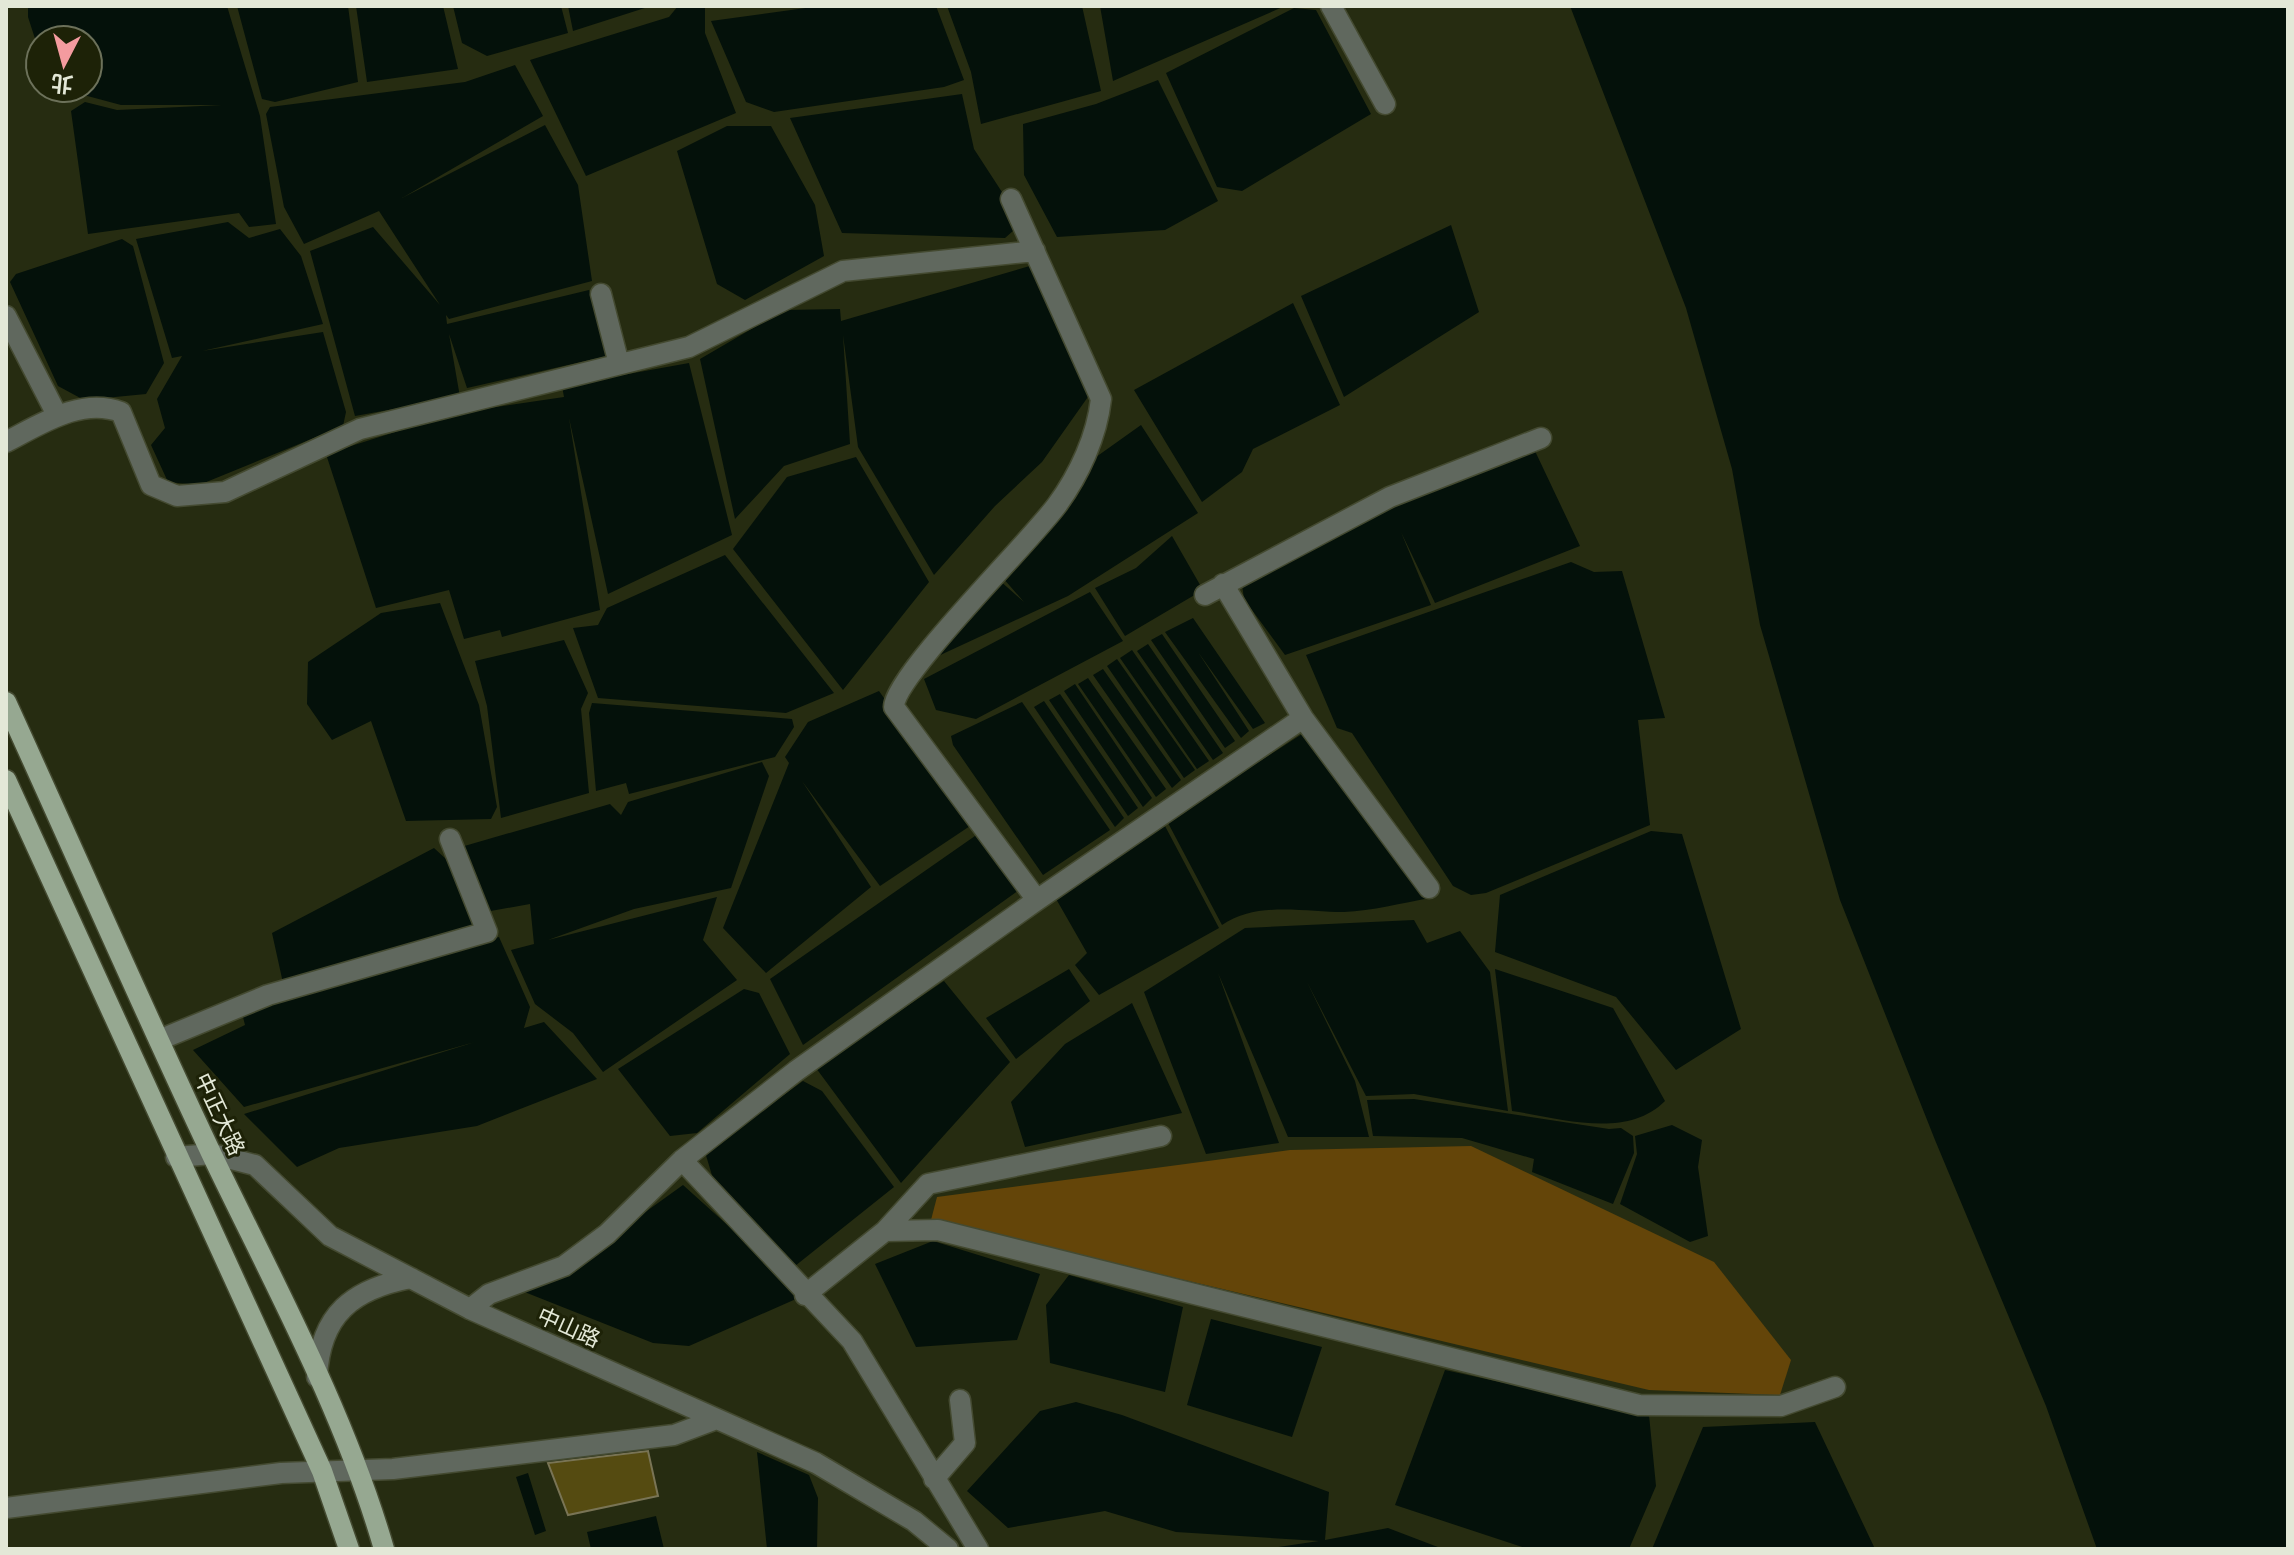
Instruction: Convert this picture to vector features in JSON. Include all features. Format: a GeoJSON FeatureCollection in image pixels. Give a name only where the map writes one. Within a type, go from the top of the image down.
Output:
{"type":"FeatureCollection","features":[{"type":"Feature","properties":{"kind":"main road","name":"中正大路"},"geometry":{"type":"LineString","coordinates":[[6,702],[159,1040],[317,1377],[357,1471],[384,1549]]}},
{"type":"Feature","properties":{"kind":"main road"},"geometry":{"type":"LineString","coordinates":[[6,780],[322,1471],[349,1549]]}},
{"type":"Feature","properties":{"kind":"street"},"geometry":{"type":"LineString","coordinates":[[1331,6],[1385,104]]}},
{"type":"Feature","properties":{"kind":"street"},"geometry":{"type":"LineString","coordinates":[[1011,199],[1101,399],[1098,429],[1059,503],[926,656],[894,698],[894,707],[1037,900]]}},
{"type":"Feature","properties":{"kind":"street"},"geometry":{"type":"LineString","coordinates":[[6,442],[57,415],[107,407],[121,412],[151,485],[177,496],[225,492],[360,429],[689,347],[843,271],[1035,251]]}},
{"type":"Feature","properties":{"kind":"street"},"geometry":{"type":"LineString","coordinates":[[601,294],[619,364]]}},
{"type":"Feature","properties":{"kind":"street"},"geometry":{"type":"LineString","coordinates":[[6,316],[57,415]]}},
{"type":"Feature","properties":{"kind":"street"},"geometry":{"type":"LineString","coordinates":[[1205,595],[1390,497],[1541,438]]}},
{"type":"Feature","properties":{"kind":"street"},"geometry":{"type":"LineString","coordinates":[[1223,584],[1303,718],[1429,888]]}},
{"type":"Feature","properties":{"kind":"street"},"geometry":{"type":"LineString","coordinates":[[470,1309],[489,1294],[564,1266],[607,1234],[682,1160],[796,1071],[1037,900],[1303,718]]}},
{"type":"Feature","properties":{"kind":"street"},"geometry":{"type":"LineString","coordinates":[[159,1040],[268,995],[487,932],[450,839]]}},
{"type":"Feature","properties":{"kind":"street"},"geometry":{"type":"LineString","coordinates":[[805,1295],[885,1231],[928,1184],[1161,1136]]}},
{"type":"Feature","properties":{"kind":"street","name":"中山路"},"geometry":{"type":"LineString","coordinates":[[176,1157],[212,1154],[255,1165],[330,1236],[470,1309],[816,1463],[914,1521],[948,1549]]}},
{"type":"Feature","properties":{"kind":"street"},"geometry":{"type":"LineString","coordinates":[[682,1160],[805,1295],[852,1341],[978,1549]]}},
{"type":"Feature","properties":{"kind":"street"},"geometry":{"type":"LineString","coordinates":[[885,1231],[938,1230],[1639,1405],[1781,1406],[1835,1387]]}},
{"type":"Feature","properties":{"kind":"street"},"geometry":{"type":"LineString","coordinates":[[317,1377],[323,1338],[339,1313],[376,1285],[411,1278]]}},
{"type":"Feature","properties":{"kind":"street"},"geometry":{"type":"LineString","coordinates":[[934,1479],[965,1443],[960,1400]]}},
{"type":"Feature","properties":{"kind":"street"},"geometry":{"type":"LineString","coordinates":[[6,1508],[322,1471],[357,1471],[674,1435],[714,1420]]}},
{"type":"Feature","properties":{"kind":"shaded area"},"geometry":{"type":"Polygon","coordinates":[[[28,6],[227,6],[260,116],[276,224],[249,227],[239,213],[88,234],[71,111],[82,104],[117,110],[222,105],[121,105],[104,100],[104,24],[30,24],[28,6]]]}},
{"type":"Feature","properties":{"kind":"shaded area"},"geometry":{"type":"Polygon","coordinates":[[[237,6],[348,6],[358,82],[275,102],[262,99],[237,6]]]}},
{"type":"Feature","properties":{"kind":"shaded area"},"geometry":{"type":"Polygon","coordinates":[[[356,6],[443,6],[458,69],[367,82],[356,6]]]}},
{"type":"Feature","properties":{"kind":"shaded area"},"geometry":{"type":"Polygon","coordinates":[[[453,6],[561,6],[568,33],[487,56],[462,43],[453,6]]]}},
{"type":"Feature","properties":{"kind":"shaded area"},"geometry":{"type":"Polygon","coordinates":[[[568,6],[651,6],[573,31],[568,6]]]}},
{"type":"Feature","properties":{"kind":"shaded area"},"geometry":{"type":"Polygon","coordinates":[[[678,6],[705,6],[705,33],[736,113],[586,176],[530,60],[669,17],[678,6]]]}},
{"type":"Feature","properties":{"kind":"shaded area"},"geometry":{"type":"Polygon","coordinates":[[[820,6],[936,6],[964,80],[944,87],[774,112],[746,102],[711,21],[820,6]]]}},
{"type":"Feature","properties":{"kind":"shaded area"},"geometry":{"type":"Polygon","coordinates":[[[947,6],[1082,6],[1101,91],[981,124],[971,72],[947,6]]]}},
{"type":"Feature","properties":{"kind":"shaded area"},"geometry":{"type":"Polygon","coordinates":[[[1100,6],[1285,6],[1113,81],[1100,6]]]}},
{"type":"Feature","properties":{"kind":"shaded area"},"geometry":{"type":"Polygon","coordinates":[[[1570,6],[2288,6],[2288,1549],[2097,1549],[2046,1406],[1935,1140],[1840,900],[1760,625],[1732,469],[1686,308],[1570,6]]]}},
{"type":"Feature","properties":{"kind":"shaded area"},"geometry":{"type":"Polygon","coordinates":[[[1294,8],[1316,10],[1371,114],[1242,191],[1217,187],[1166,73],[1294,8]]]}},
{"type":"Feature","properties":{"kind":"shaded area"},"geometry":{"type":"Polygon","coordinates":[[[515,65],[543,116],[402,198],[545,125],[578,185],[592,281],[449,319],[446,315],[447,324],[589,290],[607,356],[467,388],[449,334],[460,397],[355,416],[310,251],[373,227],[440,305],[379,211],[304,244],[284,207],[266,114],[270,107],[465,82],[515,65]]]}},
{"type":"Feature","properties":{"kind":"shaded area"},"geometry":{"type":"Polygon","coordinates":[[[1158,80],[1218,201],[1165,230],[1057,237],[1024,175],[1023,124],[1096,104],[1158,80]]]}},
{"type":"Feature","properties":{"kind":"shaded area"},"geometry":{"type":"Polygon","coordinates":[[[962,94],[974,149],[1022,223],[1005,238],[842,233],[790,118],[962,94]]]}},
{"type":"Feature","properties":{"kind":"shaded area"},"geometry":{"type":"Polygon","coordinates":[[[727,126],[771,126],[815,205],[824,256],[745,300],[717,284],[677,151],[727,126]]]}},
{"type":"Feature","properties":{"kind":"shaded area"},"geometry":{"type":"Polygon","coordinates":[[[228,222],[249,238],[280,229],[301,256],[323,324],[202,351],[323,332],[346,412],[343,426],[199,485],[168,482],[151,445],[165,428],[157,399],[182,356],[172,358],[136,239],[228,222]]]}},
{"type":"Feature","properties":{"kind":"shaded area"},"geometry":{"type":"Polygon","coordinates":[[[1451,225],[1479,312],[1344,397],[1301,296],[1451,225]]]}},
{"type":"Feature","properties":{"kind":"shaded area"},"geometry":{"type":"Polygon","coordinates":[[[122,239],[133,246],[164,363],[146,394],[84,400],[58,386],[10,282],[16,274],[122,239]]]}},
{"type":"Feature","properties":{"kind":"shaded area"},"geometry":{"type":"Polygon","coordinates":[[[1040,263],[1090,394],[1042,462],[995,506],[934,575],[858,447],[843,335],[850,444],[784,466],[735,519],[700,359],[784,310],[840,309],[841,321],[1040,263]]]}},
{"type":"Feature","properties":{"kind":"shaded area"},"geometry":{"type":"Polygon","coordinates":[[[1293,303],[1340,405],[1253,449],[1242,472],[1202,502],[1134,390],[1293,303]]]}},
{"type":"Feature","properties":{"kind":"shaded area"},"geometry":{"type":"Polygon","coordinates":[[[689,363],[732,535],[608,594],[569,418],[600,610],[502,637],[500,630],[464,639],[449,590],[376,608],[326,454],[455,413],[564,397],[562,386],[689,363]]]}},
{"type":"Feature","properties":{"kind":"shaded area"},"geometry":{"type":"Polygon","coordinates":[[[1141,425],[1198,513],[1068,596],[936,657],[999,580],[1024,602],[1003,578],[1075,472],[1141,425]]]}},
{"type":"Feature","properties":{"kind":"shaded area"},"geometry":{"type":"Polygon","coordinates":[[[1535,451],[1580,546],[1435,603],[1401,532],[1431,605],[1285,655],[1244,599],[1241,577],[1390,508],[1535,451]]]}},
{"type":"Feature","properties":{"kind":"shaded area"},"geometry":{"type":"Polygon","coordinates":[[[856,457],[929,582],[843,690],[733,549],[787,477],[856,457]]]}},
{"type":"Feature","properties":{"kind":"shaded area"},"geometry":{"type":"Polygon","coordinates":[[[1172,536],[1203,590],[1125,636],[1095,588],[1136,568],[1172,536]]]}},
{"type":"Feature","properties":{"kind":"shaded area"},"geometry":{"type":"Polygon","coordinates":[[[725,555],[834,693],[786,713],[598,698],[573,628],[598,625],[607,608],[725,555]]]}},
{"type":"Feature","properties":{"kind":"shaded area"},"geometry":{"type":"Polygon","coordinates":[[[1571,562],[1594,572],[1622,571],[1665,718],[1638,720],[1650,825],[1486,893],[1471,895],[1453,886],[1352,733],[1337,728],[1306,655],[1571,562]]]}},
{"type":"Feature","properties":{"kind":"shaded area"},"geometry":{"type":"Polygon","coordinates":[[[1090,592],[1123,641],[976,719],[936,710],[924,679],[1090,592]]]}},
{"type":"Feature","properties":{"kind":"shaded area"},"geometry":{"type":"Polygon","coordinates":[[[440,603],[479,705],[497,807],[491,819],[406,821],[371,721],[332,740],[307,704],[308,662],[381,613],[440,603]]]}},
{"type":"Feature","properties":{"kind":"shaded area"},"geometry":{"type":"Polygon","coordinates":[[[1193,618],[1265,723],[1253,729],[1198,652],[1249,731],[1241,738],[1165,632],[1193,618]]]}},
{"type":"Feature","properties":{"kind":"shaded area"},"geometry":{"type":"Polygon","coordinates":[[[1162,634],[1235,741],[1225,748],[1151,640],[1162,634]]]}},
{"type":"Feature","properties":{"kind":"shaded area"},"geometry":{"type":"Polygon","coordinates":[[[564,640],[588,693],[581,709],[589,793],[501,818],[487,706],[475,661],[564,640]]]}},
{"type":"Feature","properties":{"kind":"shaded area"},"geometry":{"type":"Polygon","coordinates":[[[1148,644],[1223,753],[1213,760],[1137,651],[1148,644]]]}},
{"type":"Feature","properties":{"kind":"shaded area"},"geometry":{"type":"Polygon","coordinates":[[[1132,650],[1209,761],[1197,769],[1120,658],[1132,650]]]}},
{"type":"Feature","properties":{"kind":"shaded area"},"geometry":{"type":"Polygon","coordinates":[[[1117,659],[1195,770],[1184,778],[1107,666],[1117,659]]]}},
{"type":"Feature","properties":{"kind":"shaded area"},"geometry":{"type":"Polygon","coordinates":[[[1103,669],[1181,780],[1172,788],[1093,675],[1103,669]]]}},
{"type":"Feature","properties":{"kind":"shaded area"},"geometry":{"type":"Polygon","coordinates":[[[1088,678],[1166,789],[1156,797],[1078,684],[1088,678]]]}},
{"type":"Feature","properties":{"kind":"shaded area"},"geometry":{"type":"Polygon","coordinates":[[[1075,684],[1152,798],[1143,807],[1064,691],[1075,684]]]}},
{"type":"Feature","properties":{"kind":"shaded area"},"geometry":{"type":"Polygon","coordinates":[[[879,691],[973,824],[880,886],[802,781],[871,887],[766,973],[723,928],[789,763],[785,757],[808,722],[879,691]]]}},
{"type":"Feature","properties":{"kind":"shaded area"},"geometry":{"type":"Polygon","coordinates":[[[1060,694],[1138,808],[1128,816],[1049,700],[1060,694]]]}},
{"type":"Feature","properties":{"kind":"shaded area"},"geometry":{"type":"Polygon","coordinates":[[[1044,701],[1124,818],[1115,827],[1034,707],[1044,701]]]}},
{"type":"Feature","properties":{"kind":"shaded area"},"geometry":{"type":"Polygon","coordinates":[[[1022,702],[1110,830],[1043,875],[953,745],[951,736],[1022,702]]]}},
{"type":"Feature","properties":{"kind":"shaded area"},"geometry":{"type":"Polygon","coordinates":[[[592,703],[792,719],[794,727],[775,757],[629,794],[626,783],[596,791],[589,713],[592,703]]]}},
{"type":"Feature","properties":{"kind":"shaded area"},"geometry":{"type":"Polygon","coordinates":[[[1316,725],[1430,898],[1344,912],[1265,910],[1222,925],[1167,821],[1316,725]]]}},
{"type":"Feature","properties":{"kind":"shaded area"},"geometry":{"type":"Polygon","coordinates":[[[762,762],[769,776],[731,888],[634,909],[548,940],[717,897],[703,940],[737,980],[603,1072],[573,1033],[535,1004],[511,950],[534,944],[530,904],[485,912],[461,847],[610,804],[621,815],[628,802],[762,762]]]}},
{"type":"Feature","properties":{"kind":"shaded area"},"geometry":{"type":"Polygon","coordinates":[[[1165,826],[1219,928],[1099,995],[1075,965],[1087,953],[1055,897],[1165,826]]]}},
{"type":"Feature","properties":{"kind":"shaded area"},"geometry":{"type":"Polygon","coordinates":[[[985,829],[1026,885],[803,1045],[770,979],[985,829]]]}},
{"type":"Feature","properties":{"kind":"shaded area"},"geometry":{"type":"Polygon","coordinates":[[[1651,831],[1682,834],[1741,1029],[1676,1070],[1616,997],[1495,952],[1500,895],[1651,831]]]}},
{"type":"Feature","properties":{"kind":"shaded area"},"geometry":{"type":"Polygon","coordinates":[[[434,848],[447,860],[475,927],[283,983],[272,933],[434,848]]]}},
{"type":"Feature","properties":{"kind":"shaded area"},"geometry":{"type":"Polygon","coordinates":[[[1414,920],[1427,943],[1460,931],[1490,972],[1508,1111],[1414,1094],[1366,1096],[1307,982],[1355,1081],[1369,1137],[1288,1137],[1218,973],[1279,1143],[1206,1154],[1144,992],[1245,928],[1414,920]]]}},
{"type":"Feature","properties":{"kind":"shaded area"},"geometry":{"type":"Polygon","coordinates":[[[499,937],[530,1007],[524,1028],[544,1022],[597,1079],[477,1126],[339,1148],[297,1167],[244,1114],[475,1042],[244,1107],[193,1050],[245,1025],[242,1013],[300,992],[499,937]]]}},
{"type":"Feature","properties":{"kind":"shaded area"},"geometry":{"type":"Polygon","coordinates":[[[1069,969],[1090,1001],[1016,1059],[986,1018],[1069,969]]]}},
{"type":"Feature","properties":{"kind":"shaded area"},"geometry":{"type":"Polygon","coordinates":[[[1495,969],[1613,1008],[1665,1101],[1649,1113],[1612,1123],[1572,1121],[1512,1111],[1495,969]]]}},
{"type":"Feature","properties":{"kind":"shaded area"},"geometry":{"type":"Polygon","coordinates":[[[944,981],[1010,1062],[901,1183],[816,1068],[944,981]]]}},
{"type":"Feature","properties":{"kind":"shaded area"},"geometry":{"type":"Polygon","coordinates":[[[744,989],[759,993],[790,1054],[697,1133],[670,1136],[618,1069],[744,989]]]}},
{"type":"Feature","properties":{"kind":"shaded area"},"geometry":{"type":"Polygon","coordinates":[[[1132,1003],[1182,1113],[1025,1147],[1011,1102],[1065,1044],[1132,1003]]]}},
{"type":"Feature","properties":{"kind":"shaded area"},"geometry":{"type":"Polygon","coordinates":[[[803,1081],[822,1091],[894,1187],[795,1266],[714,1182],[705,1152],[803,1081]]]}},
{"type":"Feature","properties":{"kind":"shaded area"},"geometry":{"type":"Polygon","coordinates":[[[1414,1099],[1609,1129],[1621,1128],[1633,1136],[1634,1153],[1613,1204],[1532,1172],[1534,1159],[1462,1138],[1373,1136],[1367,1100],[1414,1099]]]}},
{"type":"Feature","properties":{"kind":"shaded area"},"geometry":{"type":"Polygon","coordinates":[[[1672,1125],[1702,1140],[1698,1167],[1708,1236],[1690,1242],[1620,1204],[1637,1154],[1635,1136],[1672,1125]]]}},
{"type":"Feature","properties":{"kind":"shaded area"},"geometry":{"type":"Polygon","coordinates":[[[1471,1146],[1714,1262],[1791,1360],[1780,1395],[1649,1390],[931,1220],[937,1197],[1290,1150],[1471,1146]]]}},
{"type":"Feature","properties":{"kind":"shaded area"},"geometry":{"type":"Polygon","coordinates":[[[683,1185],[805,1295],[689,1346],[653,1343],[517,1289],[619,1231],[683,1185]]]}},
{"type":"Feature","properties":{"kind":"shaded area"},"geometry":{"type":"Polygon","coordinates":[[[933,1241],[1040,1274],[1017,1340],[916,1347],[875,1264],[933,1241]]]}},
{"type":"Feature","properties":{"kind":"shaded area"},"geometry":{"type":"Polygon","coordinates":[[[1069,1275],[1183,1307],[1165,1392],[1050,1363],[1046,1305],[1069,1275]]]}},
{"type":"Feature","properties":{"kind":"shaded area"},"geometry":{"type":"Polygon","coordinates":[[[1211,1319],[1322,1347],[1292,1437],[1187,1405],[1211,1319]]]}},
{"type":"Feature","properties":{"kind":"shaded area"},"geometry":{"type":"Polygon","coordinates":[[[1445,1370],[1649,1415],[1656,1486],[1629,1549],[1528,1549],[1395,1505],[1445,1370]]]}},
{"type":"Feature","properties":{"kind":"shaded area"},"geometry":{"type":"Polygon","coordinates":[[[1076,1402],[1122,1415],[1329,1492],[1325,1540],[1388,1528],[1443,1549],[1265,1549],[1319,1541],[1176,1532],[1105,1511],[1008,1528],[967,1491],[1040,1411],[1076,1402]]]}},
{"type":"Feature","properties":{"kind":"shaded area"},"geometry":{"type":"Polygon","coordinates":[[[1815,1422],[1875,1549],[1652,1549],[1703,1427],[1815,1422]]]}},
{"type":"Feature","properties":{"kind":"shaded area"},"geometry":{"type":"Polygon","coordinates":[[[757,1452],[809,1475],[818,1498],[817,1549],[767,1549],[757,1452]]]}},
{"type":"Feature","properties":{"kind":"shaded area"},"geometry":{"type":"Polygon","coordinates":[[[528,1473],[546,1531],[535,1535],[516,1477],[528,1473]]]}},
{"type":"Feature","properties":{"kind":"shaded area"},"geometry":{"type":"Polygon","coordinates":[[[656,1516],[664,1549],[591,1549],[587,1532],[656,1516]]]}},
{"type":"Feature","properties":{"kind":"building"},"geometry":{"type":"Polygon","coordinates":[[[648,1451],[658,1496],[568,1515],[548,1463],[648,1451]]]}}]}
